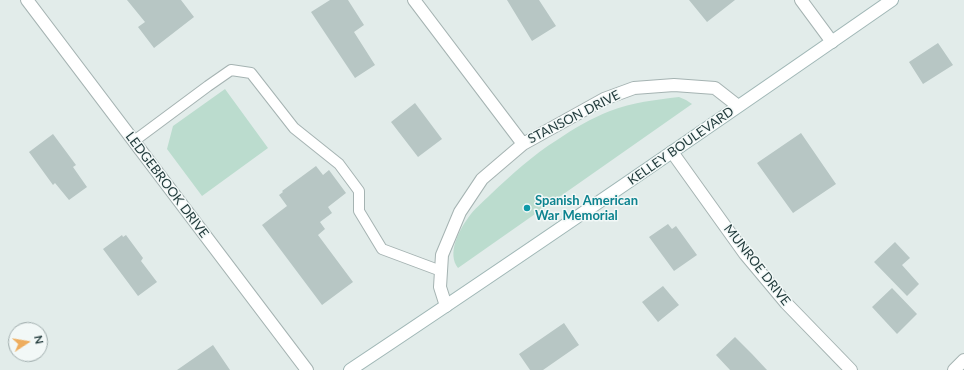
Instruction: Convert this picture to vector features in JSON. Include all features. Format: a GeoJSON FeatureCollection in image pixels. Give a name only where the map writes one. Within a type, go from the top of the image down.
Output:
{"type":"FeatureCollection","features":[{"type":"Feature","properties":{"kind":"street","name":"LEDGEBROOK DRIVE"},"geometry":{"type":"LineString","coordinates":[[27,0],[308,370]]}},
{"type":"Feature","properties":{"kind":"street","name":"STANSON DRIVE"},"geometry":{"type":"LineString","coordinates":[[414,0],[523,144]]}},
{"type":"Feature","properties":{"kind":"street"},"geometry":{"type":"LineString","coordinates":[[801,0],[832,42]]}},
{"type":"Feature","properties":{"kind":"street","name":"KELLEY BOULEVARD"},"geometry":{"type":"LineString","coordinates":[[350,370],[672,152],[892,0]]}},
{"type":"Feature","properties":{"kind":"street","name":"STANSON DRIVE"},"geometry":{"type":"LineString","coordinates":[[446,306],[440,287],[442,255],[460,212],[482,179],[523,144],[604,99],[634,88],[674,85],[715,88],[738,106]]}},
{"type":"Feature","properties":{"kind":"street","name":"MUNROE DRIVE"},"geometry":{"type":"LineString","coordinates":[[672,152],[745,254],[786,303],[851,370]]}},
{"type":"Feature","properties":{"kind":"street"},"geometry":{"type":"LineString","coordinates":[[954,370],[964,360]]}},
{"type":"Feature","properties":{"kind":"lane"},"geometry":{"type":"LineString","coordinates":[[134,141],[231,70],[251,73],[294,128],[340,164],[359,191],[359,212],[382,249],[441,271]]}},
{"type":"Feature","properties":{"kind":"green space"},"geometry":{"type":"Polygon","coordinates":[[[225,89],[268,148],[202,196],[167,149],[173,126],[225,89]]]}},
{"type":"Feature","properties":{"kind":"green space"},"geometry":{"type":"Polygon","coordinates":[[[679,97],[692,104],[458,268],[454,256],[455,243],[470,215],[506,180],[531,159],[570,132],[603,114],[636,103],[679,97]]]}},
{"type":"Feature","properties":{"kind":"building"},"geometry":{"type":"Polygon","coordinates":[[[127,0],[181,0],[194,17],[154,48],[138,27],[145,22],[127,0]]]}},
{"type":"Feature","properties":{"kind":"building"},"geometry":{"type":"Polygon","coordinates":[[[330,0],[348,0],[364,25],[354,32],[375,65],[355,78],[311,12],[330,0]]]}},
{"type":"Feature","properties":{"kind":"building"},"geometry":{"type":"Polygon","coordinates":[[[507,0],[539,0],[556,26],[532,41],[507,0]]]}},
{"type":"Feature","properties":{"kind":"building"},"geometry":{"type":"Polygon","coordinates":[[[689,0],[735,0],[707,22],[689,0]]]}},
{"type":"Feature","properties":{"kind":"building"},"geometry":{"type":"Polygon","coordinates":[[[938,43],[953,65],[923,84],[909,62],[938,43]]]}},
{"type":"Feature","properties":{"kind":"building"},"geometry":{"type":"Polygon","coordinates":[[[415,103],[442,139],[418,157],[391,122],[415,103]]]}},
{"type":"Feature","properties":{"kind":"building"},"geometry":{"type":"Polygon","coordinates":[[[801,133],[836,184],[793,213],[757,163],[801,133]]]}},
{"type":"Feature","properties":{"kind":"building"},"geometry":{"type":"Polygon","coordinates":[[[53,134],[76,165],[73,167],[87,187],[69,200],[55,183],[53,185],[29,152],[53,134]]]}},
{"type":"Feature","properties":{"kind":"building"},"geometry":{"type":"Polygon","coordinates":[[[316,166],[323,175],[329,170],[346,193],[328,207],[332,213],[320,222],[325,229],[318,235],[353,282],[322,305],[262,225],[287,206],[279,195],[283,192],[282,191],[316,166]]]}},
{"type":"Feature","properties":{"kind":"building"},"geometry":{"type":"Polygon","coordinates":[[[668,224],[672,229],[676,226],[697,255],[674,271],[649,237],[668,224]]]}},
{"type":"Feature","properties":{"kind":"building"},"geometry":{"type":"Polygon","coordinates":[[[122,235],[123,237],[126,235],[143,258],[141,261],[157,282],[138,296],[103,249],[122,235]]]}},
{"type":"Feature","properties":{"kind":"building"},"geometry":{"type":"Polygon","coordinates":[[[895,242],[910,258],[902,265],[919,284],[907,296],[874,262],[895,242]]]}},
{"type":"Feature","properties":{"kind":"building"},"geometry":{"type":"Polygon","coordinates":[[[663,286],[679,305],[658,322],[642,302],[663,286]]]}},
{"type":"Feature","properties":{"kind":"building"},"geometry":{"type":"Polygon","coordinates":[[[892,288],[917,314],[897,334],[872,307],[892,288]]]}},
{"type":"Feature","properties":{"kind":"building"},"geometry":{"type":"Polygon","coordinates":[[[564,323],[579,345],[543,370],[530,370],[519,354],[564,323]]]}},
{"type":"Feature","properties":{"kind":"building"},"geometry":{"type":"Polygon","coordinates":[[[735,337],[767,370],[730,370],[716,355],[735,337]]]}},
{"type":"Feature","properties":{"kind":"building"},"geometry":{"type":"Polygon","coordinates":[[[213,345],[230,370],[177,370],[213,345]]]}},
{"type":"Feature","properties":{"kind":"place","name":"Spanish American War Memorial"},"geometry":{"type":"Point","coordinates":[527,208]}}]}
